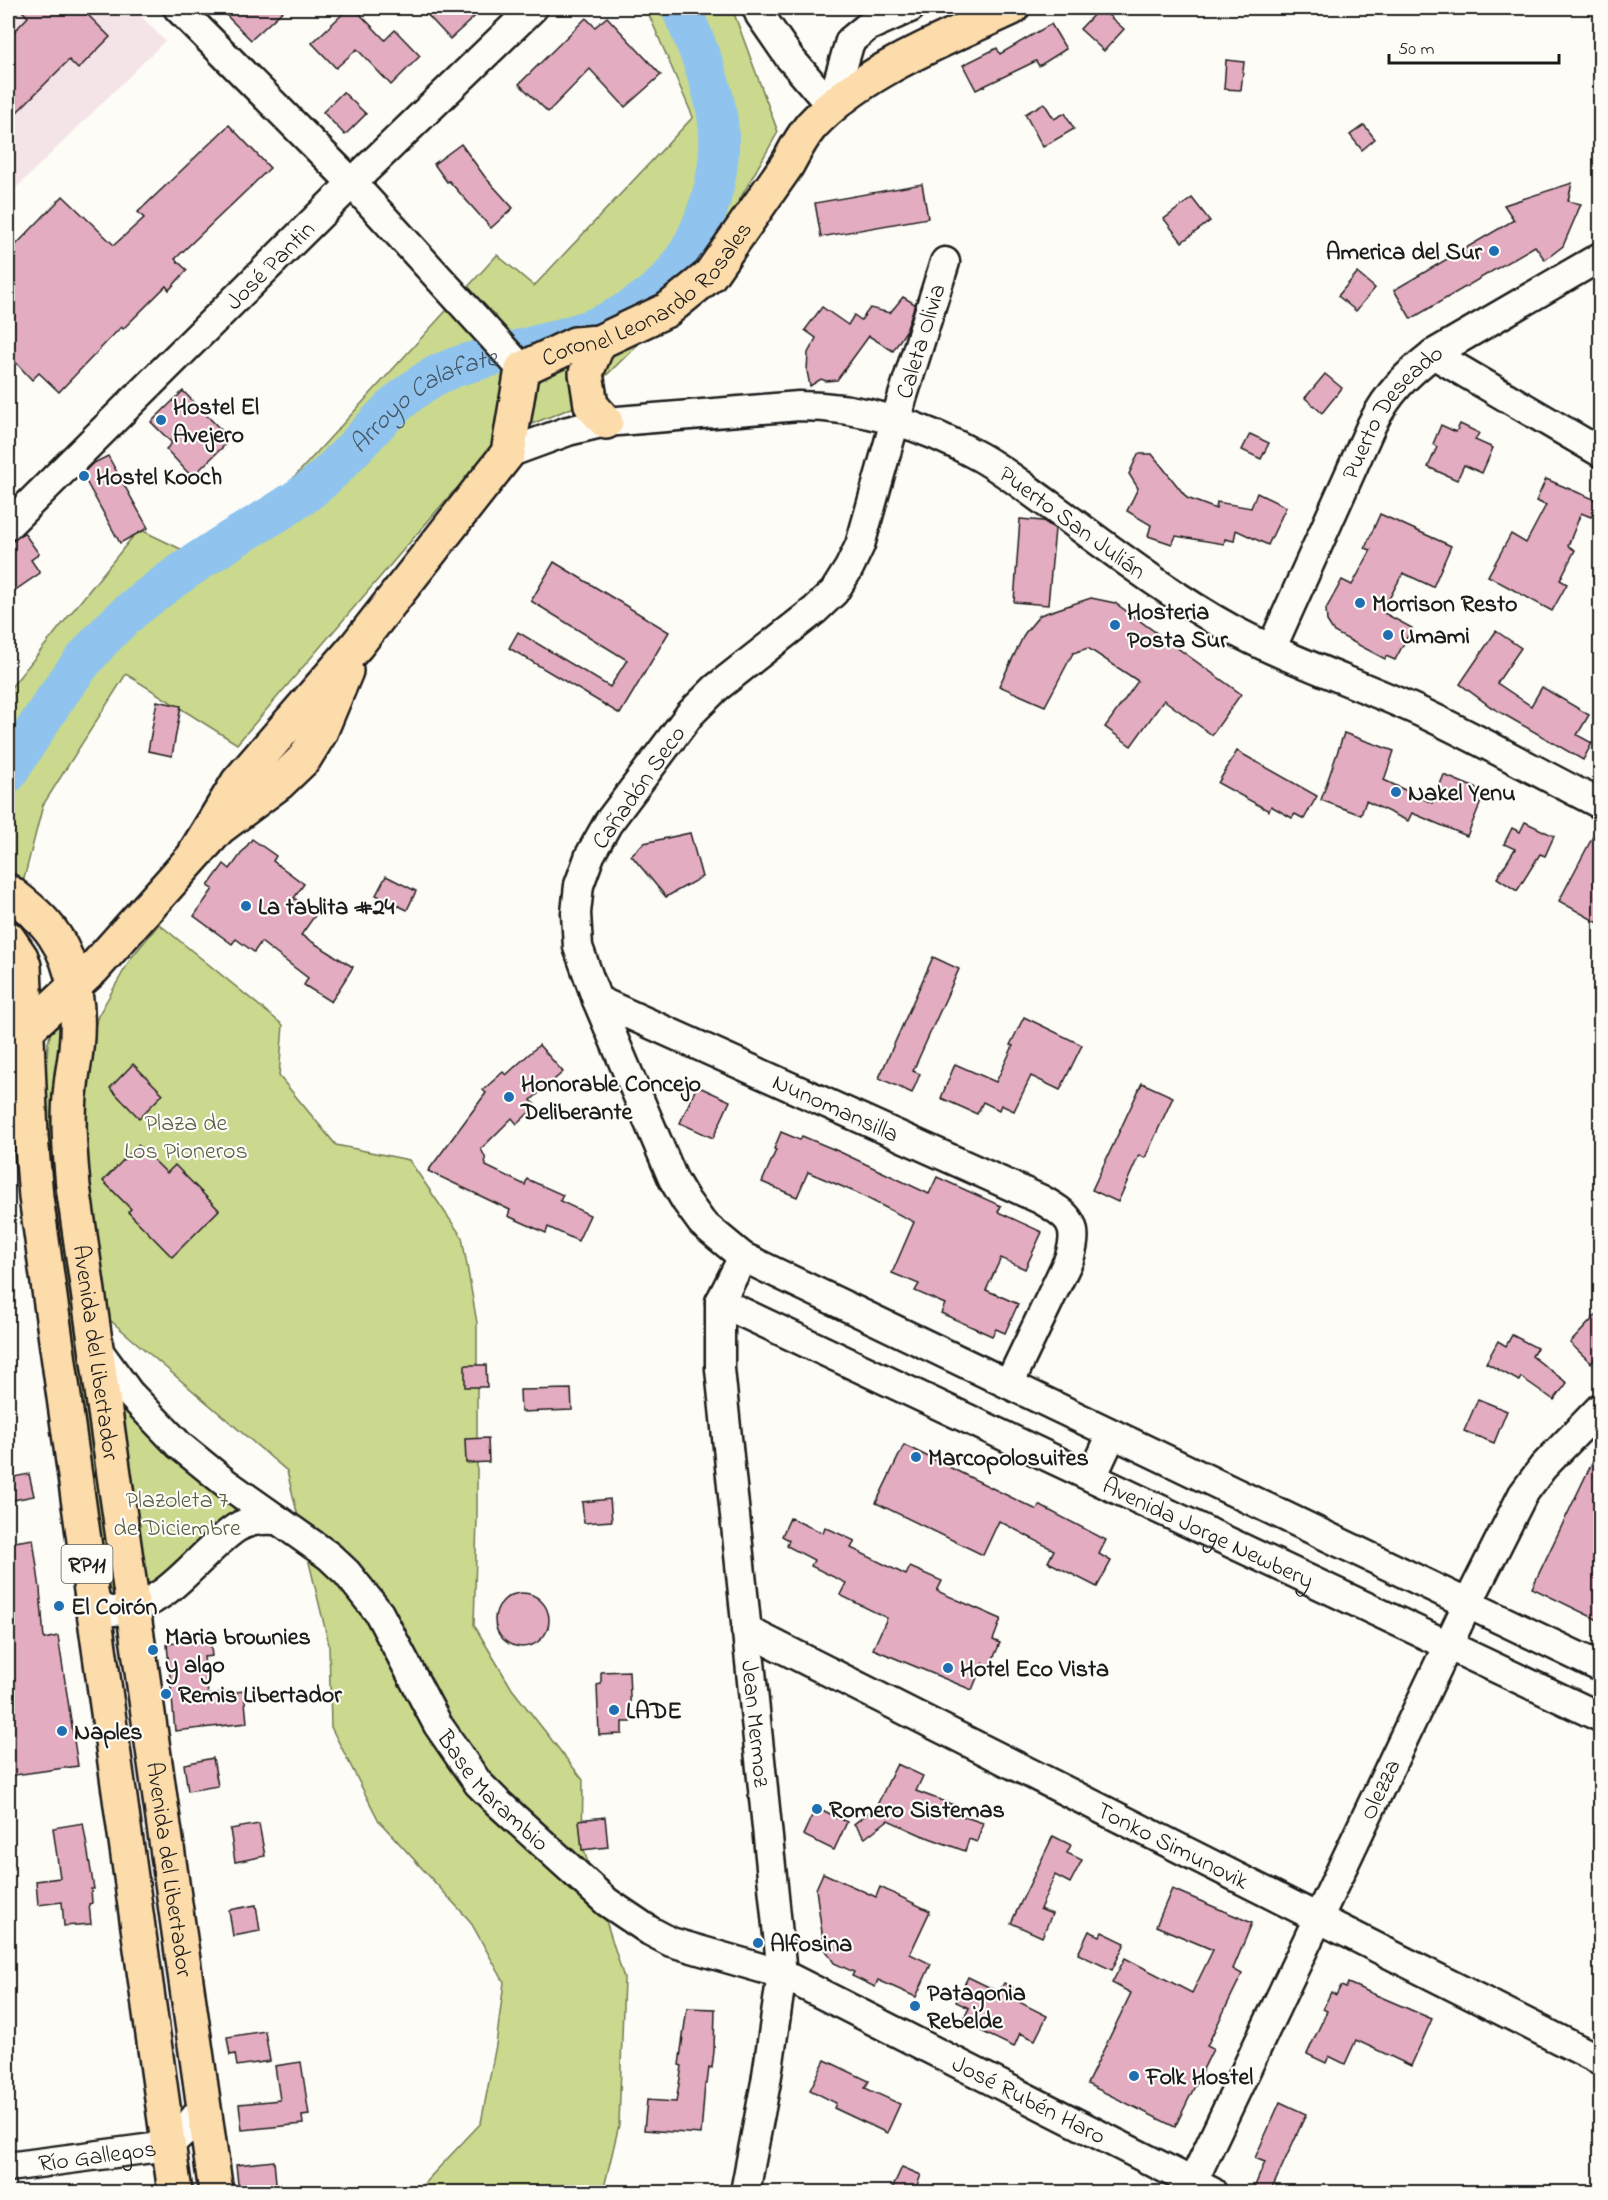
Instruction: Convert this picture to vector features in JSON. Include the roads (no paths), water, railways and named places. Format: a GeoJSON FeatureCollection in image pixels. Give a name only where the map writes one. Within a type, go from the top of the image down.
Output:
{"type":"FeatureCollection","features":[{"type":"Feature","properties":{"kind":"main road","name":"Coronel Leonardo Rosales"},"geometry":{"type":"LineString","coordinates":[[28,1029],[74,987],[119,940],[196,851],[238,782],[357,645],[508,453],[517,363],[575,344],[599,342],[667,310],[710,275],[788,165],[797,146],[831,106],[875,75],[1012,8]]}},
{"type":"Feature","properties":{"kind":"main road"},"geometry":{"type":"LineString","coordinates":[[599,342],[586,373],[591,405],[606,422]]}},
{"type":"Feature","properties":{"kind":"main road","name":"Avenida del Libertador"},"geometry":{"type":"LineString","coordinates":[[20,901],[55,936],[69,963],[77,1005],[76,1050],[69,1123],[70,1154],[216,2193]]}},
{"type":"Feature","properties":{"kind":"main road"},"geometry":{"type":"LineString","coordinates":[[55,936],[97,944],[119,940],[101,991],[76,1050]]}},
{"type":"Feature","properties":{"kind":"main road","name":"Avenida del Libertador"},"geometry":{"type":"LineString","coordinates":[[8,938],[21,957],[24,966],[31,1136],[36,1197],[175,2193]]}},
{"type":"Feature","properties":{"kind":"street"},"geometry":{"type":"LineString","coordinates":[[178,8],[352,183],[517,363]]}},
{"type":"Feature","properties":{"kind":"street","name":"José Pantin"},"geometry":{"type":"LineString","coordinates":[[8,525],[352,183],[533,8]]}},
{"type":"Feature","properties":{"kind":"street"},"geometry":{"type":"LineString","coordinates":[[757,8],[789,57],[831,106]]}},
{"type":"Feature","properties":{"kind":"street"},"geometry":{"type":"LineString","coordinates":[[831,106],[850,41],[867,27],[910,8]]}},
{"type":"Feature","properties":{"kind":"street","name":"Puerto Deseado"},"geometry":{"type":"LineString","coordinates":[[1272,647],[1383,404],[1403,379],[1433,354],[1600,257]]}},
{"type":"Feature","properties":{"kind":"street","name":"Caleta Olivia"},"geometry":{"type":"LineString","coordinates":[[895,421],[945,262]]}},
{"type":"Feature","properties":{"kind":"street"},"geometry":{"type":"LineString","coordinates":[[1433,354],[1600,452]]}},
{"type":"Feature","properties":{"kind":"street","name":"Puerto San Julián"},"geometry":{"type":"LineString","coordinates":[[508,453],[568,431],[606,422],[799,406],[849,409],[895,421],[939,436],[983,458],[1178,597],[1234,630],[1428,716],[1600,804]]}},
{"type":"Feature","properties":{"kind":"street","name":"Cañadón Seco"},"geometry":{"type":"LineString","coordinates":[[743,1257],[702,1222],[673,1179],[597,1000],[578,947],[579,885],[590,855],[608,823],[690,714],[716,688],[815,610],[834,592],[860,545],[895,421]]}},
{"type":"Feature","properties":{"kind":"street","name":"Nunomansilla"},"geometry":{"type":"LineString","coordinates":[[597,1000],[1040,1199],[1065,1215],[1072,1223],[1075,1234],[1070,1259],[1009,1384]]}},
{"type":"Feature","properties":{"kind":"street","name":"Jean Mermoz"},"geometry":{"type":"LineString","coordinates":[[743,1257],[720,1302],[720,1369],[782,1974],[769,2063],[745,2193]]}},
{"type":"Feature","properties":{"kind":"street","name":"Avenida Jorge Newbery"},"geometry":{"type":"LineString","coordinates":[[743,1257],[1600,1666]]}},
{"type":"Feature","properties":{"kind":"street","name":"Avenida Jorge Newbery"},"geometry":{"type":"LineString","coordinates":[[720,1302],[1600,1717]]}},
{"type":"Feature","properties":{"kind":"street","name":"Base Marambio"},"geometry":{"type":"LineString","coordinates":[[97,1349],[129,1393],[160,1427],[202,1465],[329,1556],[363,1591],[395,1640],[438,1725],[464,1764],[496,1801],[587,1885],[627,1917],[671,1942],[782,1974]]}},
{"type":"Feature","properties":{"kind":"street","name":"Olezza"},"geometry":{"type":"LineString","coordinates":[[1198,2189],[1319,1918],[1468,1603],[1523,1494],[1543,1467],[1600,1408]]}},
{"type":"Feature","properties":{"kind":"street"},"geometry":{"type":"LineString","coordinates":[[1092,1477],[1112,1434]]}},
{"type":"Feature","properties":{"kind":"street"},"geometry":{"type":"LineString","coordinates":[[91,1591],[97,1603],[105,1610],[133,1609],[174,1583],[237,1528],[261,1519],[276,1520]]}},
{"type":"Feature","properties":{"kind":"street","name":"Tonko Simunovik"},"geometry":{"type":"LineString","coordinates":[[746,1630],[1600,2060]]}},
{"type":"Feature","properties":{"kind":"street","name":"José Rubén Haro"},"geometry":{"type":"LineString","coordinates":[[782,1974],[1198,2189]]}},
{"type":"Feature","properties":{"kind":"street","name":"Río Gallegos"},"geometry":{"type":"LineString","coordinates":[[8,2167],[168,2146],[185,2130],[204,2106]]}},
{"type":"Feature","properties":{"kind":"waterway","name":"Arroyo Calafate"},"geometry":{"type":"LineString","coordinates":[[8,773],[35,729],[79,666],[95,646],[132,610],[182,572],[306,493],[344,459],[397,403],[412,391],[444,371],[601,325],[641,302],[668,280],[686,256],[704,220],[715,181],[719,140],[716,106],[712,92],[681,8]]}},
{"type":"Feature","properties":{"kind":"place","name":"America del Sur"},"geometry":{"type":"Point","coordinates":[1494,251]}},
{"type":"Feature","properties":{"kind":"place","name":"Hostel El Avejero"},"geometry":{"type":"Point","coordinates":[161,420]}},
{"type":"Feature","properties":{"kind":"place","name":"Hostel Kooch"},"geometry":{"type":"Point","coordinates":[84,476]}},
{"type":"Feature","properties":{"kind":"place","name":"Morrison Resto"},"geometry":{"type":"Point","coordinates":[1360,603]}},
{"type":"Feature","properties":{"kind":"place","name":"Hosteria Posta Sur"},"geometry":{"type":"Point","coordinates":[1115,625]}},
{"type":"Feature","properties":{"kind":"place","name":"Umami"},"geometry":{"type":"Point","coordinates":[1388,635]}},
{"type":"Feature","properties":{"kind":"place","name":"Nakel Yenu"},"geometry":{"type":"Point","coordinates":[1396,792]}},
{"type":"Feature","properties":{"kind":"place","name":"La tablita #24"},"geometry":{"type":"Point","coordinates":[246,906]}},
{"type":"Feature","properties":{"kind":"place","name":"Honorable Concejo Deliberante"},"geometry":{"type":"Point","coordinates":[509,1097]}},
{"type":"Feature","properties":{"kind":"place","name":"Marcopolosuites"},"geometry":{"type":"Point","coordinates":[916,1457]}},
{"type":"Feature","properties":{"kind":"place","name":"El Coirón"},"geometry":{"type":"Point","coordinates":[59,1606]}},
{"type":"Feature","properties":{"kind":"place","name":"Maria brownies y algo"},"geometry":{"type":"Point","coordinates":[153,1650]}},
{"type":"Feature","properties":{"kind":"place","name":"Hotel Eco Vista"},"geometry":{"type":"Point","coordinates":[948,1668]}},
{"type":"Feature","properties":{"kind":"place","name":"Remis Libertador"},"geometry":{"type":"Point","coordinates":[166,1694]}},
{"type":"Feature","properties":{"kind":"place","name":"LADE"},"geometry":{"type":"Point","coordinates":[614,1710]}},
{"type":"Feature","properties":{"kind":"place","name":"Naples"},"geometry":{"type":"Point","coordinates":[62,1731]}},
{"type":"Feature","properties":{"kind":"place","name":"Romero Sistemas"},"geometry":{"type":"Point","coordinates":[817,1809]}},
{"type":"Feature","properties":{"kind":"place","name":"Alfosina"},"geometry":{"type":"Point","coordinates":[758,1943]}},
{"type":"Feature","properties":{"kind":"place","name":"Patagonia Rebelde"},"geometry":{"type":"Point","coordinates":[915,2006]}},
{"type":"Feature","properties":{"kind":"place","name":"Folk Hostel"},"geometry":{"type":"Point","coordinates":[1134,2076]}},
{"type":"Feature","properties":{"kind":"park label","name":"Plaza de Los Pioneros"},"geometry":{"type":"Point","coordinates":[186,1136]}},
{"type":"Feature","properties":{"kind":"park label","name":"Plazoleta 7 de Diciembre"},"geometry":{"type":"Point","coordinates":[177,1513]}}]}
